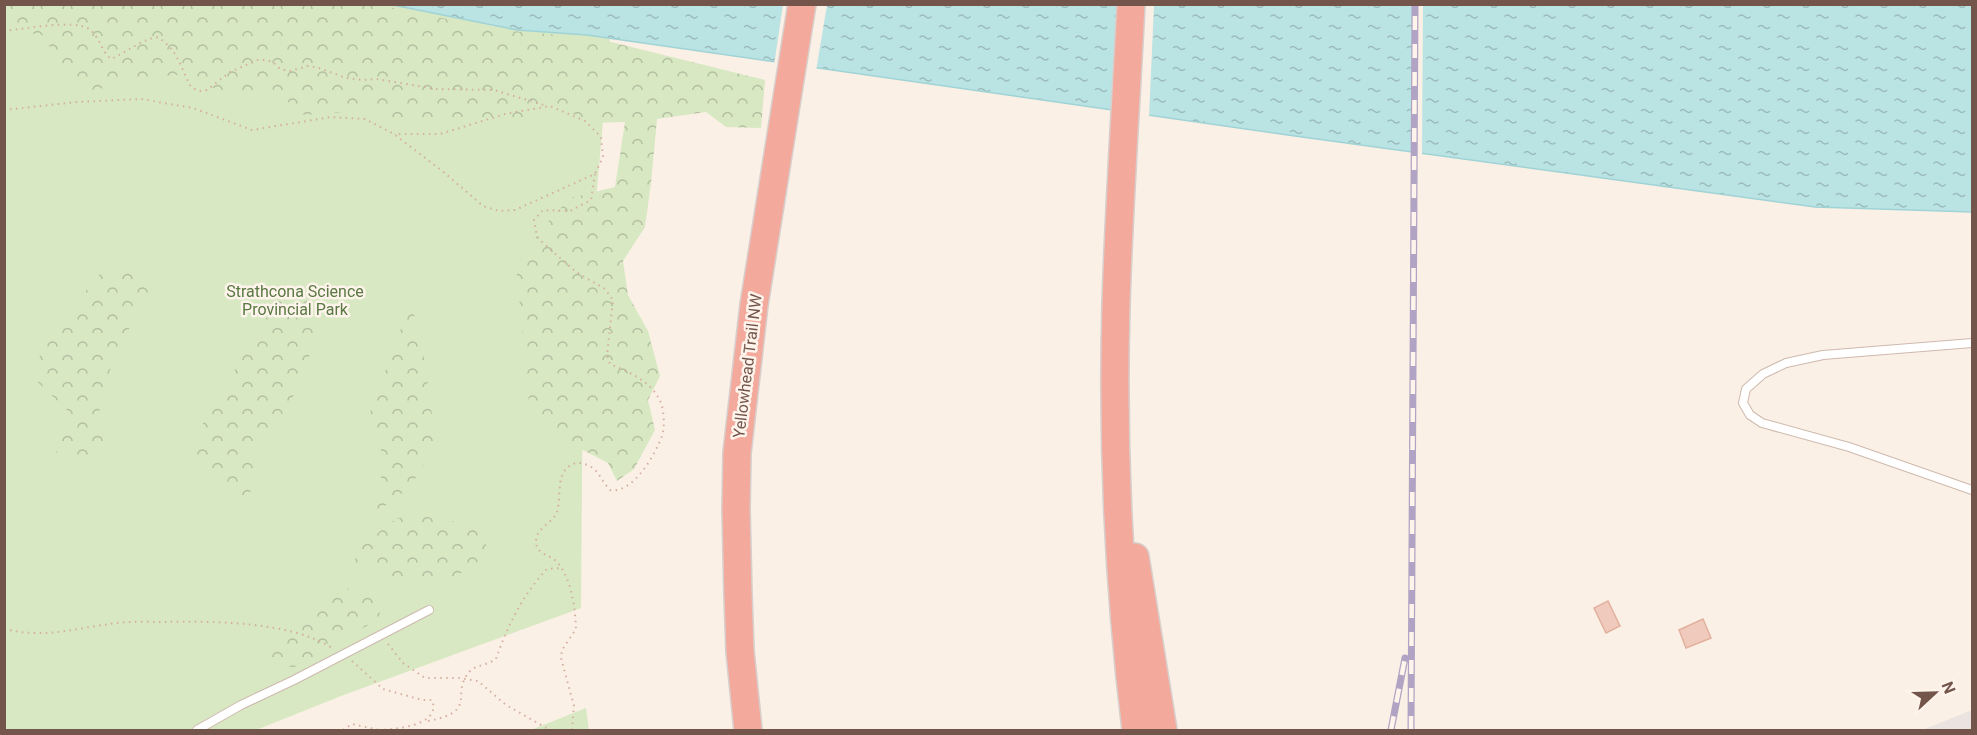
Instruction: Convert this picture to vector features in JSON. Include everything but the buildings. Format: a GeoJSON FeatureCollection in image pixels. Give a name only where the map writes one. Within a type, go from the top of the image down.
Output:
{"type":"FeatureCollection","features":[{"type":"Feature","properties":{"kind":"highway","name":"Yellowhead Trail NW"},"geometry":{"type":"LineString","coordinates":[[748,730],[740,651],[736,508],[737,453],[752,315],[802,4]]}},
{"type":"Feature","properties":{"kind":"highway"},"geometry":{"type":"LineString","coordinates":[[1131,4],[1116,305],[1117,455],[1122,593],[1136,730]]}},
{"type":"Feature","properties":{"kind":"highway"},"geometry":{"type":"LineString","coordinates":[[1117,455],[1148,633],[1162,730]]}},
{"type":"Feature","properties":{"kind":"lane"},"geometry":{"type":"LineString","coordinates":[[1972,343],[1823,354],[1786,363],[1763,374],[1746,389],[1743,403],[1750,414],[1762,423],[1849,447],[1972,490]]}},
{"type":"Feature","properties":{"kind":"lane"},"geometry":{"type":"LineString","coordinates":[[197,730],[241,705],[429,610]]}},
{"type":"Feature","properties":{"kind":"path"},"geometry":{"type":"LineString","coordinates":[[4,31],[76,24],[88,29],[97,37],[104,54],[111,59],[125,53],[144,39],[158,37],[178,56],[191,87],[199,91],[207,90],[230,72],[258,60],[267,60],[280,69],[290,71],[308,66],[362,80],[376,79],[436,89],[494,90],[550,106],[585,121],[601,136],[603,157],[595,174],[591,200],[570,211],[543,210],[534,220],[534,229],[542,242],[576,273],[605,289],[613,300],[607,355],[610,364],[639,376],[651,387],[661,403],[664,418],[662,434],[653,453],[633,482],[623,489],[610,490],[602,482],[598,473],[584,464],[577,463],[566,468],[561,478],[557,512],[537,535],[536,542],[542,553],[555,560],[561,568],[573,597],[576,629],[562,650],[561,658],[574,706],[572,730]]}},
{"type":"Feature","properties":{"kind":"path"},"geometry":{"type":"LineString","coordinates":[[4,110],[77,102],[141,99],[193,108],[252,130],[331,117],[365,119],[394,134],[483,206],[499,211],[515,210],[595,174]]}},
{"type":"Feature","properties":{"kind":"path"},"geometry":{"type":"LineString","coordinates":[[394,134],[440,134],[505,114],[550,106]]}},
{"type":"Feature","properties":{"kind":"path"},"geometry":{"type":"LineString","coordinates":[[343,730],[352,724],[380,730],[399,729],[439,719],[457,710],[461,702],[465,678],[472,669],[484,666],[496,659],[501,641],[531,586],[547,569],[561,568]]}},
{"type":"Feature","properties":{"kind":"path"},"geometry":{"type":"LineString","coordinates":[[4,629],[25,634],[51,634],[119,622],[207,621],[237,623],[301,634],[321,642],[360,667],[383,689],[422,700],[432,700],[434,706],[431,716],[425,721]]}},
{"type":"Feature","properties":{"kind":"path"},"geometry":{"type":"LineString","coordinates":[[377,637],[385,641],[403,663],[425,678],[465,678],[478,681],[506,705],[550,730]]}},
{"type":"Feature","properties":{"kind":"shaded area"},"geometry":{"type":"Polygon","coordinates":[[[1972,710],[1972,730],[1922,730],[1972,710]]]}},
{"type":"Feature","properties":{"kind":"green space"},"geometry":{"type":"Polygon","coordinates":[[[5,4],[379,5],[499,30],[595,38],[765,80],[761,128],[726,127],[706,112],[657,119],[645,227],[623,261],[628,295],[648,331],[660,376],[648,400],[655,430],[634,469],[617,481],[608,463],[554,435],[529,403],[516,264],[546,224],[570,198],[615,187],[625,122],[593,123],[557,107],[514,126],[472,118],[396,125],[383,109],[304,115],[266,84],[241,98],[174,74],[148,81],[92,90],[68,76],[42,35],[5,30],[5,4]]]}},
{"type":"Feature","properties":{"kind":"green space","name":"Strathcona Science Provincial Park"},"geometry":{"type":"Polygon","coordinates":[[[4,5],[393,5],[517,30],[610,39],[583,352],[581,608],[341,696],[256,730],[5,730],[4,5]]]}},
{"type":"Feature","properties":{"kind":"green space"},"geometry":{"type":"Polygon","coordinates":[[[105,268],[138,269],[153,294],[122,339],[98,402],[106,441],[78,465],[56,452],[67,410],[29,374],[62,319],[105,268]]]}},
{"type":"Feature","properties":{"kind":"green space"},"geometry":{"type":"Polygon","coordinates":[[[283,291],[313,295],[315,330],[304,378],[275,426],[254,448],[258,467],[248,500],[214,486],[187,457],[206,417],[283,291]]]}},
{"type":"Feature","properties":{"kind":"green space"},"geometry":{"type":"Polygon","coordinates":[[[410,304],[421,334],[436,444],[419,473],[404,492],[371,515],[375,492],[388,461],[365,426],[410,304]]]}},
{"type":"Feature","properties":{"kind":"green space"},"geometry":{"type":"Polygon","coordinates":[[[422,516],[479,526],[486,537],[486,555],[464,572],[436,580],[396,577],[355,565],[355,551],[397,518],[422,516]]]}},
{"type":"Feature","properties":{"kind":"green space"},"geometry":{"type":"Polygon","coordinates":[[[342,586],[379,602],[380,618],[297,667],[270,666],[265,649],[342,586]]]}},
{"type":"Feature","properties":{"kind":"green space"},"geometry":{"type":"Polygon","coordinates":[[[586,708],[589,730],[531,730],[586,708]]]}},
{"type":"Feature","properties":{"kind":"water"},"geometry":{"type":"Polygon","coordinates":[[[393,5],[1972,5],[1972,212],[1815,207],[1302,137],[587,35],[517,30],[393,5]]]}},
{"type":"Feature","properties":{"kind":"pier"},"geometry":{"type":"Polygon","coordinates":[[[783,5],[827,5],[816,71],[774,65],[783,5]]]}},
{"type":"Feature","properties":{"kind":"pier"},"geometry":{"type":"Polygon","coordinates":[[[1117,5],[1154,5],[1149,118],[1112,113],[1117,5]]]}},
{"type":"Feature","properties":{"kind":"pier"},"geometry":{"type":"Polygon","coordinates":[[[1414,5],[1423,5],[1422,156],[1411,154],[1414,5]]]}},
{"type":"Feature","properties":{"kind":"railway"},"geometry":{"type":"LineString","coordinates":[[1411,730],[1415,4]]}},
{"type":"Feature","properties":{"kind":"railway"},"geometry":{"type":"LineString","coordinates":[[1391,730],[1405,658]]}}]}
